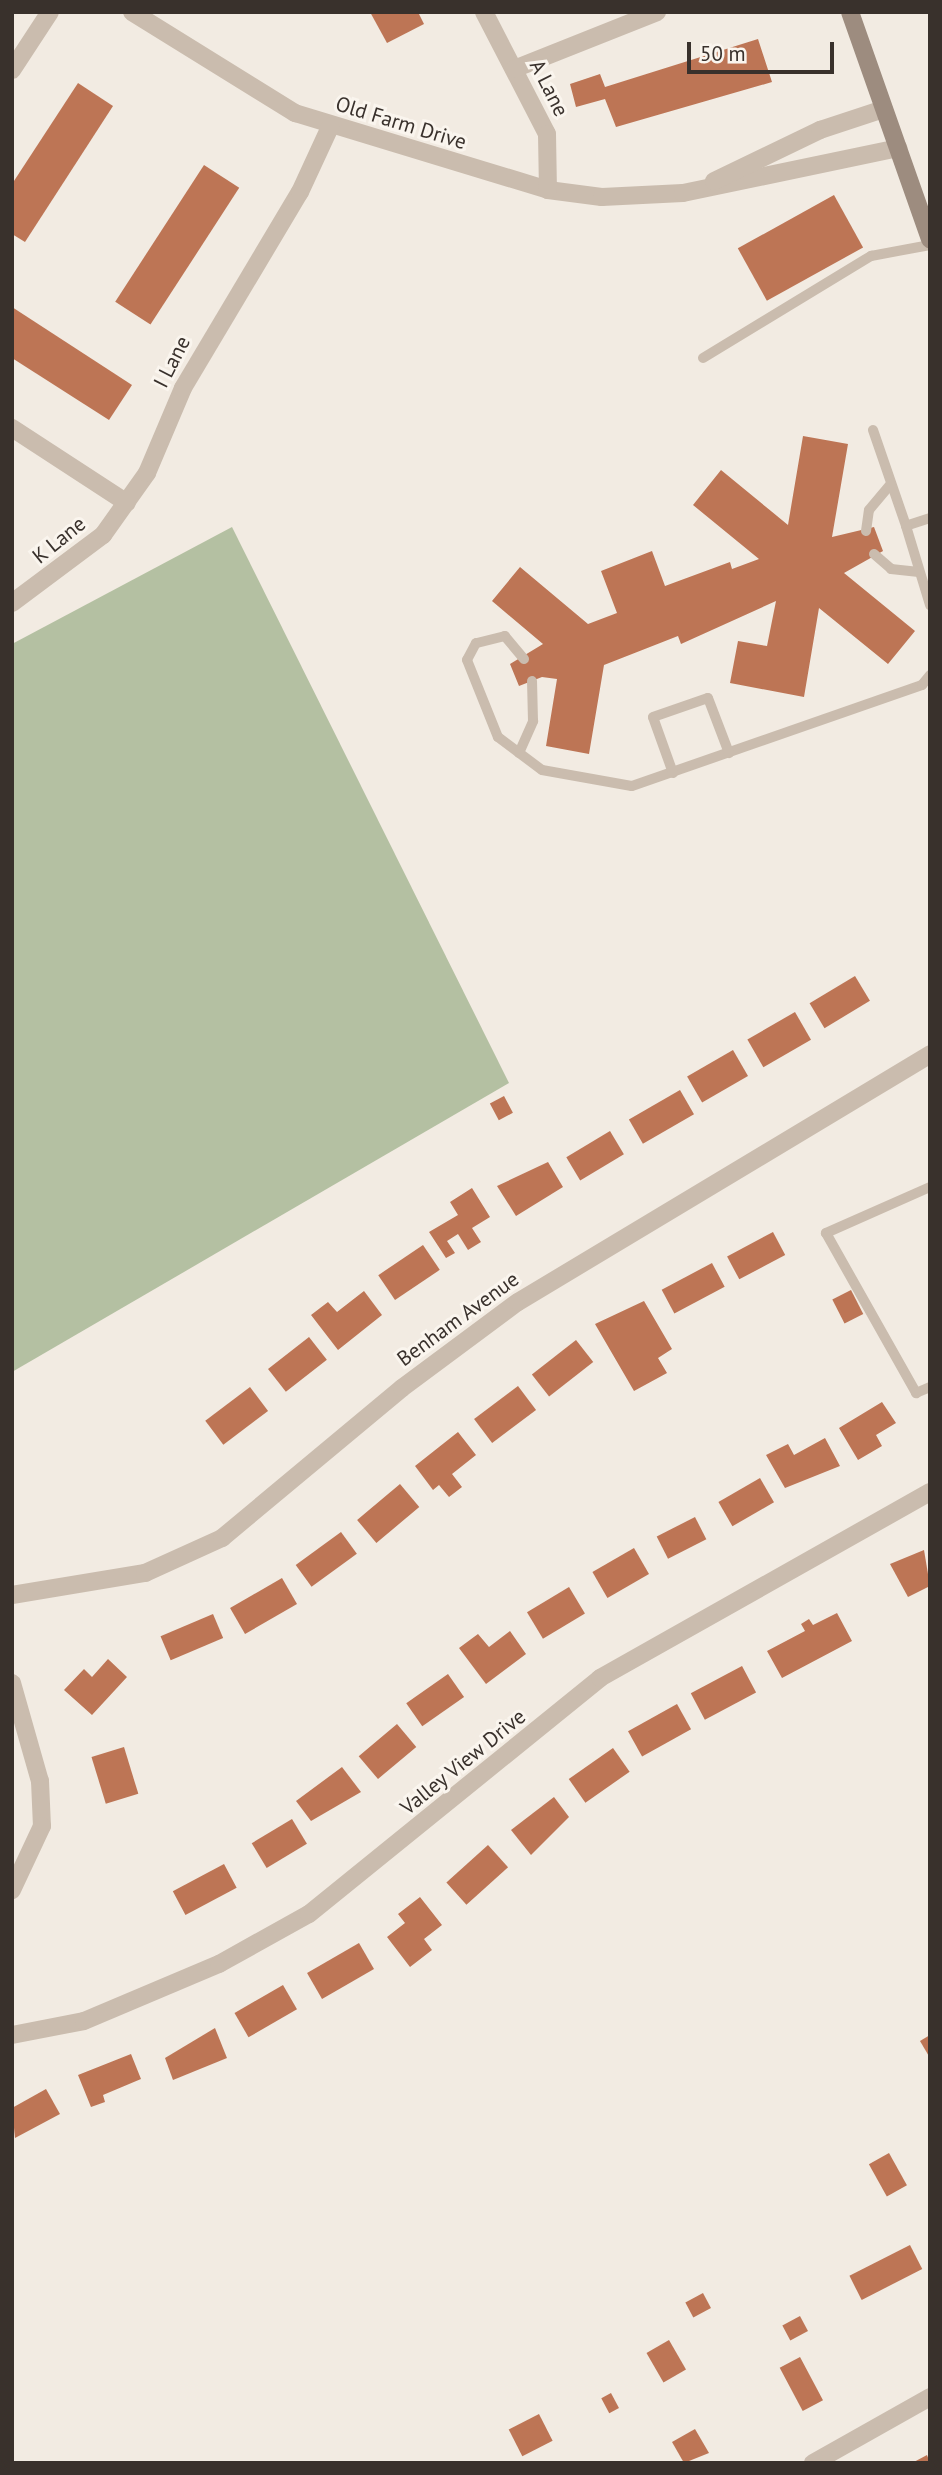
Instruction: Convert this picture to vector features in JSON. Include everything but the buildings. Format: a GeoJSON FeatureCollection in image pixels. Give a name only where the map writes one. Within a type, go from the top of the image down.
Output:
{"type":"FeatureCollection","features":[{"type":"Feature","properties":{"kind":"main road"},"geometry":{"type":"LineString","coordinates":[[850,12],[930,242]]}},
{"type":"Feature","properties":{"kind":"street"},"geometry":{"type":"LineString","coordinates":[[12,70],[50,12]]}},
{"type":"Feature","properties":{"kind":"street","name":"Old Farm Drive"},"geometry":{"type":"LineString","coordinates":[[132,12],[264,97],[330,127],[548,190],[602,197],[683,192],[898,148]]}},
{"type":"Feature","properties":{"kind":"street","name":"A Lane"},"geometry":{"type":"LineString","coordinates":[[484,12],[548,134],[548,190]]}},
{"type":"Feature","properties":{"kind":"street"},"geometry":{"type":"LineString","coordinates":[[514,69],[657,12]]}},
{"type":"Feature","properties":{"kind":"street","name":"Old Farm Drive"},"geometry":{"type":"LineString","coordinates":[[683,192],[884,109]]}},
{"type":"Feature","properties":{"kind":"street","name":"I Lane"},"geometry":{"type":"LineString","coordinates":[[127,503],[202,353],[300,192],[330,127]]}},
{"type":"Feature","properties":{"kind":"street"},"geometry":{"type":"LineString","coordinates":[[12,428],[127,503]]}},
{"type":"Feature","properties":{"kind":"street","name":"K Lane"},"geometry":{"type":"LineString","coordinates":[[12,603],[66,568],[127,503]]}},
{"type":"Feature","properties":{"kind":"street","name":"Benham Avenue"},"geometry":{"type":"LineString","coordinates":[[12,1595],[145,1573],[222,1538],[518,1302],[930,1054]]}},
{"type":"Feature","properties":{"kind":"street","name":"Valley View Drive"},"geometry":{"type":"LineString","coordinates":[[12,2035],[84,2021],[219,1964],[309,1914],[600,1678],[930,1492]]}},
{"type":"Feature","properties":{"kind":"street"},"geometry":{"type":"LineString","coordinates":[[12,1683],[40,1782],[42,1826],[12,1890]]}},
{"type":"Feature","properties":{"kind":"street"},"geometry":{"type":"LineString","coordinates":[[813,2463],[930,2397]]}},
{"type":"Feature","properties":{"kind":"lane"},"geometry":{"type":"LineString","coordinates":[[703,358],[871,256],[930,242]]}},
{"type":"Feature","properties":{"kind":"lane"},"geometry":{"type":"LineString","coordinates":[[873,430],[930,605]]}},
{"type":"Feature","properties":{"kind":"lane"},"geometry":{"type":"LineString","coordinates":[[866,531],[869,510],[890,485]]}},
{"type":"Feature","properties":{"kind":"lane"},"geometry":{"type":"LineString","coordinates":[[906,526],[930,518]]}},
{"type":"Feature","properties":{"kind":"lane"},"geometry":{"type":"LineString","coordinates":[[874,554],[891,569],[919,572]]}},
{"type":"Feature","properties":{"kind":"lane"},"geometry":{"type":"LineString","coordinates":[[524,659],[505,636],[476,643],[467,660],[498,737],[542,770],[632,786],[922,685],[930,675]]}},
{"type":"Feature","properties":{"kind":"lane"},"geometry":{"type":"LineString","coordinates":[[519,753],[533,721],[532,681]]}},
{"type":"Feature","properties":{"kind":"lane"},"geometry":{"type":"LineString","coordinates":[[673,773],[653,717],[708,698],[729,753]]}},
{"type":"Feature","properties":{"kind":"lane"},"geometry":{"type":"LineString","coordinates":[[930,1187],[827,1233],[916,1393],[930,1387]]}},
{"type":"Feature","properties":{"kind":"green space"},"geometry":{"type":"Polygon","coordinates":[[[232,527],[509,1083],[12,1372],[12,644],[232,527]]]}}]}
